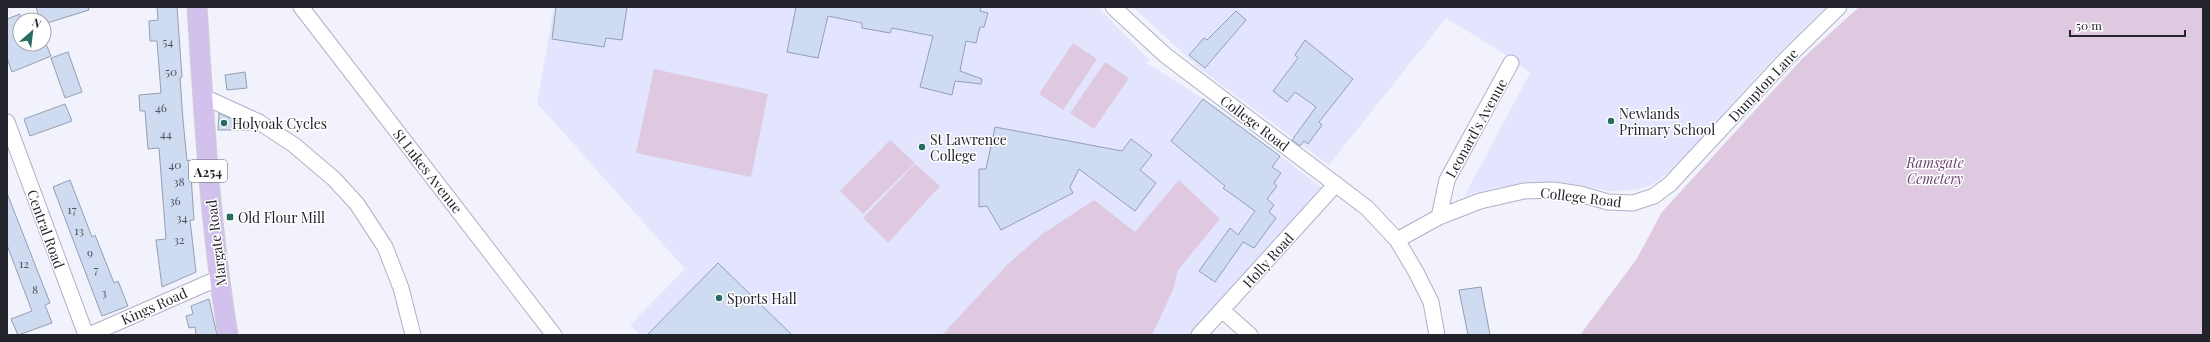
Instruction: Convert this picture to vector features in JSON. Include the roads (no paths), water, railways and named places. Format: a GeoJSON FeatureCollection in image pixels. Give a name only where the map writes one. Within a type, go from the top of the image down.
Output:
{"type":"FeatureCollection","features":[{"type":"Feature","properties":{"kind":"main road","name":"Margate Road"},"geometry":{"type":"LineString","coordinates":[[196,7],[202,96],[219,278],[228,335]]}},
{"type":"Feature","properties":{"kind":"street","name":"St Lukes Avenue"},"geometry":{"type":"LineString","coordinates":[[301,7],[554,335]]}},
{"type":"Feature","properties":{"kind":"street","name":"College Road"},"geometry":{"type":"LineString","coordinates":[[1113,7],[1165,56],[1367,208],[1397,240],[1431,302],[1438,335]]}},
{"type":"Feature","properties":{"kind":"street","name":"Dumpton Lane"},"geometry":{"type":"LineString","coordinates":[[1654,196],[1670,184],[1787,58],[1839,7]]}},
{"type":"Feature","properties":{"kind":"street","name":"Leonard's Avenue"},"geometry":{"type":"LineString","coordinates":[[1439,217],[1447,180],[1511,63]]}},
{"type":"Feature","properties":{"kind":"street"},"geometry":{"type":"LineString","coordinates":[[202,96],[259,122],[294,145],[334,179],[357,204],[385,247],[401,288],[413,335]]}},
{"type":"Feature","properties":{"kind":"street","name":"Central Road"},"geometry":{"type":"LineString","coordinates":[[7,122],[86,335]]}},
{"type":"Feature","properties":{"kind":"street","name":"Holly Road"},"geometry":{"type":"LineString","coordinates":[[1199,335],[1223,311],[1336,184]]}},
{"type":"Feature","properties":{"kind":"street","name":"College Road"},"geometry":{"type":"LineString","coordinates":[[1397,240],[1439,217],[1480,201],[1524,191],[1553,190],[1580,194],[1608,202],[1633,203],[1654,196]]}},
{"type":"Feature","properties":{"kind":"street","name":"Kings Road"},"geometry":{"type":"LineString","coordinates":[[89,335],[219,278]]}},
{"type":"Feature","properties":{"kind":"street"},"geometry":{"type":"LineString","coordinates":[[1223,311],[1250,335]]}},
{"type":"Feature","properties":{"kind":"place","name":"Newlands Primary School"},"geometry":{"type":"Point","coordinates":[1611,121]}},
{"type":"Feature","properties":{"kind":"place","name":"Holyoak Cycles"},"geometry":{"type":"Point","coordinates":[224,123]}},
{"type":"Feature","properties":{"kind":"place","name":"St Lawrence College"},"geometry":{"type":"Point","coordinates":[922,147]}},
{"type":"Feature","properties":{"kind":"place","name":"Old Flour Mill"},"geometry":{"type":"Point","coordinates":[230,217]}},
{"type":"Feature","properties":{"kind":"place","name":"Sports Hall"},"geometry":{"type":"Point","coordinates":[719,298]}},
{"type":"Feature","properties":{"kind":"park label","name":"Ramsgate Cemetery"},"geometry":{"type":"Point","coordinates":[1935,170]}}]}
